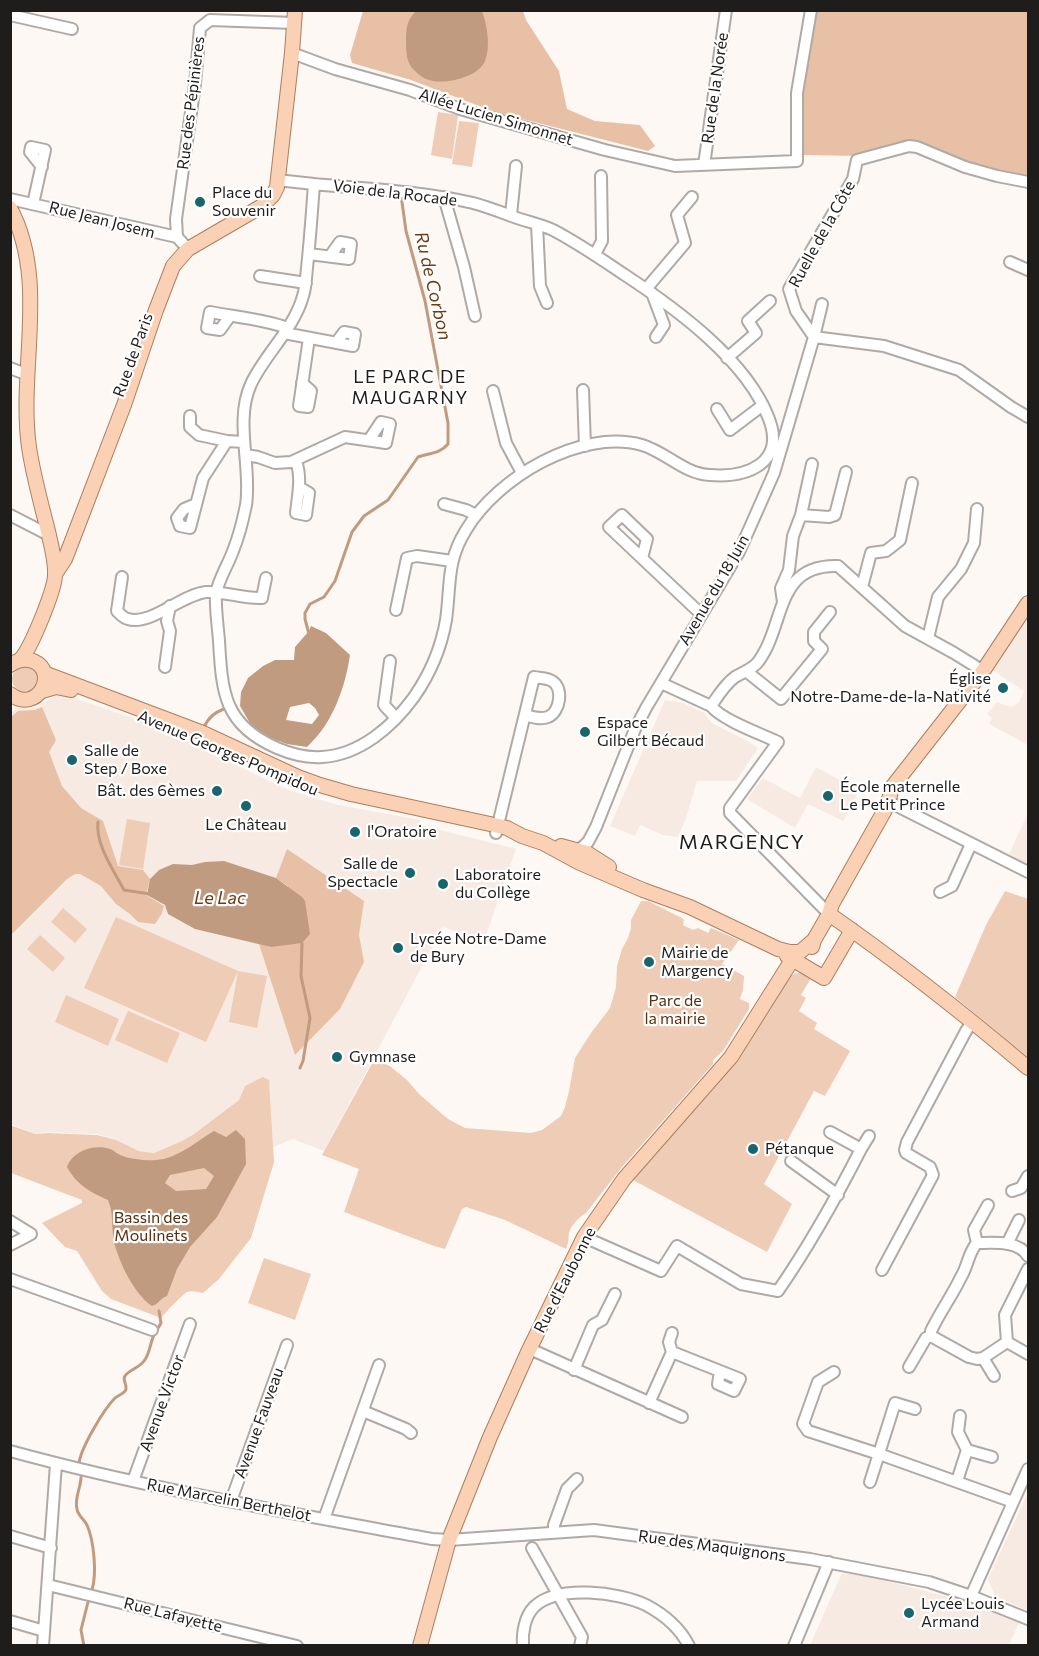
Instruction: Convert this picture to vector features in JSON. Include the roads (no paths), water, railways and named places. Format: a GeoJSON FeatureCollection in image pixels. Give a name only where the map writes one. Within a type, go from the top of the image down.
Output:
{"type":"FeatureCollection","features":[{"type":"Feature","properties":{"kind":"main road","name":"Rue de Paris"},"geometry":{"type":"LineString","coordinates":[[14,662],[25,654],[37,631],[53,585],[55,574],[53,556],[59,554],[64,548],[162,274],[183,244],[262,206],[273,195],[277,187],[295,17]]}},
{"type":"Feature","properties":{"kind":"main road"},"geometry":{"type":"LineString","coordinates":[[10,208],[27,251],[30,318],[27,416],[29,449],[53,556]]}},
{"type":"Feature","properties":{"kind":"main road","name":"Rue de Paris"},"geometry":{"type":"LineString","coordinates":[[55,574],[65,559],[124,405],[168,277],[183,244]]}},
{"type":"Feature","properties":{"kind":"main road"},"geometry":{"type":"LineString","coordinates":[[792,960],[800,960],[807,955],[832,904],[889,802],[893,786],[983,671],[1029,603]]}},
{"type":"Feature","properties":{"kind":"main road","name":"Rue de Paris"},"geometry":{"type":"LineString","coordinates":[[37,631],[36,649],[45,682],[42,691]]}},
{"type":"Feature","properties":{"kind":"main road","name":"Avenue Georges Pompidou"},"geometry":{"type":"LineString","coordinates":[[14,662],[30,660],[42,669],[203,733],[298,777],[340,791],[497,829],[511,836],[522,836],[543,843],[555,844],[583,859],[612,869],[645,885],[673,902],[690,907],[778,949],[800,952],[814,940]]}},
{"type":"Feature","properties":{"kind":"main road","name":"Avenue Georges Pompidou"},"geometry":{"type":"LineString","coordinates":[[42,691],[64,688],[176,728],[320,792],[497,829]]}},
{"type":"Feature","properties":{"kind":"main road"},"geometry":{"type":"LineString","coordinates":[[14,699],[33,698],[42,691]]}},
{"type":"Feature","properties":{"kind":"main road"},"geometry":{"type":"LineString","coordinates":[[829,914],[849,935],[870,942],[1029,1068]]}},
{"type":"Feature","properties":{"kind":"main road","name":"Avenue Georges Pompidou"},"geometry":{"type":"LineString","coordinates":[[778,949],[792,960],[824,978],[849,935]]}},
{"type":"Feature","properties":{"kind":"main road","name":"Rue d'Eaubonne"},"geometry":{"type":"LineString","coordinates":[[420,1646],[449,1540],[490,1437],[584,1237],[624,1179],[731,1057],[792,960]]}},
{"type":"Feature","properties":{"kind":"main road"},"geometry":{"type":"LineString","coordinates":[[971,1024],[1029,1075]]}},
{"type":"Feature","properties":{"kind":"street","name":"Rue de la Norée"},"geometry":{"type":"LineString","coordinates":[[704,165],[726,10]]}},
{"type":"Feature","properties":{"kind":"street","name":"Allée Lucien Simonnet"},"geometry":{"type":"LineString","coordinates":[[292,53],[335,69],[410,90],[460,109],[605,150],[675,166],[797,161],[797,93],[811,10]]}},
{"type":"Feature","properties":{"kind":"street"},"geometry":{"type":"LineString","coordinates":[[10,15],[72,29]]}},
{"type":"Feature","properties":{"kind":"street","name":"Rue des Pépinières"},"geometry":{"type":"LineString","coordinates":[[183,244],[176,219],[195,84],[200,28],[210,20],[295,17]]}},
{"type":"Feature","properties":{"kind":"street","name":"Ruelle de la Côte"},"geometry":{"type":"LineString","coordinates":[[814,337],[796,311],[789,290],[853,179],[857,160],[909,146],[917,147],[965,167],[1029,182]]}},
{"type":"Feature","properties":{"kind":"street"},"geometry":{"type":"LineString","coordinates":[[511,215],[516,166]]}},
{"type":"Feature","properties":{"kind":"street"},"geometry":{"type":"LineString","coordinates":[[33,204],[42,167]]}},
{"type":"Feature","properties":{"kind":"street"},"geometry":{"type":"LineString","coordinates":[[595,254],[602,241],[602,176]]}},
{"type":"Feature","properties":{"kind":"street"},"geometry":{"type":"LineString","coordinates":[[277,180],[314,184]]}},
{"type":"Feature","properties":{"kind":"street","name":"Voie de la Rocade"},"geometry":{"type":"LineString","coordinates":[[314,184],[444,197],[477,204],[551,229],[595,254],[682,315],[710,339],[742,374],[763,405],[770,420],[773,432],[772,446],[766,459],[757,467],[731,475],[704,475],[690,471],[654,450],[633,444],[605,443],[558,454],[522,473],[491,498],[466,530],[452,561],[446,623],[439,651],[410,703],[379,734],[354,749],[329,756],[300,756],[262,742],[244,729],[233,715],[224,690],[216,593],[235,547],[247,501],[244,406],[250,386],[303,300],[314,184]]}},
{"type":"Feature","properties":{"kind":"street"},"geometry":{"type":"LineString","coordinates":[[444,197],[475,316]]}},
{"type":"Feature","properties":{"kind":"street"},"geometry":{"type":"LineString","coordinates":[[656,337],[664,325],[649,291],[685,243],[677,215],[692,197]]}},
{"type":"Feature","properties":{"kind":"street","name":"Rue Jean Josem"},"geometry":{"type":"LineString","coordinates":[[10,199],[183,244]]}},
{"type":"Feature","properties":{"kind":"street"},"geometry":{"type":"LineString","coordinates":[[537,225],[540,286],[547,303]]}},
{"type":"Feature","properties":{"kind":"street"},"geometry":{"type":"LineString","coordinates":[[309,254],[330,256]]}},
{"type":"Feature","properties":{"kind":"street"},"geometry":{"type":"LineString","coordinates":[[1010,262],[1029,270]]}},
{"type":"Feature","properties":{"kind":"street"},"geometry":{"type":"LineString","coordinates":[[260,276],[306,283]]}},
{"type":"Feature","properties":{"kind":"street"},"geometry":{"type":"LineString","coordinates":[[727,358],[756,333],[748,321],[770,301]]}},
{"type":"Feature","properties":{"kind":"street","name":"Avenue du 18 Juin"},"geometry":{"type":"LineString","coordinates":[[583,859],[635,729],[739,552],[774,473],[822,304]]}},
{"type":"Feature","properties":{"kind":"street"},"geometry":{"type":"LineString","coordinates":[[230,316],[279,325],[286,331],[336,343]]}},
{"type":"Feature","properties":{"kind":"street"},"geometry":{"type":"LineString","coordinates":[[814,337],[884,346],[958,370],[1029,417]]}},
{"type":"Feature","properties":{"kind":"street"},"geometry":{"type":"LineString","coordinates":[[302,383],[309,338]]}},
{"type":"Feature","properties":{"kind":"street"},"geometry":{"type":"LineString","coordinates":[[10,368],[28,375]]}},
{"type":"Feature","properties":{"kind":"street"},"geometry":{"type":"LineString","coordinates":[[583,390],[585,446]]}},
{"type":"Feature","properties":{"kind":"street"},"geometry":{"type":"LineString","coordinates":[[493,391],[506,443],[522,473]]}},
{"type":"Feature","properties":{"kind":"street"},"geometry":{"type":"LineString","coordinates":[[717,409],[730,429],[763,405]]}},
{"type":"Feature","properties":{"kind":"street"},"geometry":{"type":"LineString","coordinates":[[190,416],[190,427],[199,435],[244,442]]}},
{"type":"Feature","properties":{"kind":"street"},"geometry":{"type":"LineString","coordinates":[[246,455],[275,463],[291,462],[345,437],[369,440]]}},
{"type":"Feature","properties":{"kind":"street"},"geometry":{"type":"LineString","coordinates":[[196,504],[203,478],[227,441]]}},
{"type":"Feature","properties":{"kind":"street"},"geometry":{"type":"LineString","coordinates":[[296,460],[300,471],[299,487]]}},
{"type":"Feature","properties":{"kind":"street"},"geometry":{"type":"LineString","coordinates":[[783,602],[781,588],[789,570],[792,536],[801,515],[812,464]]}},
{"type":"Feature","properties":{"kind":"street"},"geometry":{"type":"LineString","coordinates":[[801,515],[829,517],[835,515],[846,472]]}},
{"type":"Feature","properties":{"kind":"street"},"geometry":{"type":"LineString","coordinates":[[862,586],[871,553],[886,551],[900,540],[912,483]]}},
{"type":"Feature","properties":{"kind":"street"},"geometry":{"type":"LineString","coordinates":[[444,504],[476,515]]}},
{"type":"Feature","properties":{"kind":"street"},"geometry":{"type":"LineString","coordinates":[[928,638],[938,597],[961,569],[974,543],[977,509]]}},
{"type":"Feature","properties":{"kind":"street"},"geometry":{"type":"LineString","coordinates":[[10,515],[49,534]]}},
{"type":"Feature","properties":{"kind":"street"},"geometry":{"type":"LineString","coordinates":[[396,610],[407,558],[417,556],[452,561]]}},
{"type":"Feature","properties":{"kind":"street"},"geometry":{"type":"LineString","coordinates":[[642,558],[701,614]]}},
{"type":"Feature","properties":{"kind":"street"},"geometry":{"type":"LineString","coordinates":[[711,706],[734,678],[757,663],[766,649],[783,602],[799,578],[812,569],[823,566],[838,566],[905,626],[983,671]]}},
{"type":"Feature","properties":{"kind":"street"},"geometry":{"type":"LineString","coordinates":[[789,570],[799,578]]}},
{"type":"Feature","properties":{"kind":"street"},"geometry":{"type":"LineString","coordinates":[[122,578],[117,611],[125,619],[133,620],[154,615],[206,592],[254,599],[262,598],[266,578]]}},
{"type":"Feature","properties":{"kind":"street"},"geometry":{"type":"LineString","coordinates":[[165,667],[170,631],[167,621],[170,606]]}},
{"type":"Feature","properties":{"kind":"street"},"geometry":{"type":"LineString","coordinates":[[746,671],[781,699],[822,649],[813,641],[814,632],[830,612]]}},
{"type":"Feature","properties":{"kind":"street"},"geometry":{"type":"LineString","coordinates":[[390,661],[384,705],[396,718]]}},
{"type":"Feature","properties":{"kind":"street"},"geometry":{"type":"LineString","coordinates":[[661,683],[711,706],[724,717],[778,742],[730,808],[730,813],[829,914]]}},
{"type":"Feature","properties":{"kind":"street"},"geometry":{"type":"LineString","coordinates":[[497,829],[525,715]]}},
{"type":"Feature","properties":{"kind":"street"},"geometry":{"type":"LineString","coordinates":[[889,802],[1029,872]]}},
{"type":"Feature","properties":{"kind":"street"},"geometry":{"type":"LineString","coordinates":[[583,859],[592,846],[596,827]]}},
{"type":"Feature","properties":{"kind":"street"},"geometry":{"type":"LineString","coordinates":[[940,892],[952,886],[971,844]]}},
{"type":"Feature","properties":{"kind":"street"},"geometry":{"type":"LineString","coordinates":[[882,1270],[933,1175],[930,1167],[906,1153],[907,1142],[971,1024]]}},
{"type":"Feature","properties":{"kind":"street"},"geometry":{"type":"LineString","coordinates":[[830,1132],[861,1149]]}},
{"type":"Feature","properties":{"kind":"street"},"geometry":{"type":"LineString","coordinates":[[584,1237],[661,1271],[677,1246],[741,1284],[778,1292],[838,1195],[869,1136]]}},
{"type":"Feature","properties":{"kind":"street"},"geometry":{"type":"LineString","coordinates":[[791,1161],[838,1195]]}},
{"type":"Feature","properties":{"kind":"street"},"geometry":{"type":"LineString","coordinates":[[1012,1191],[1020,1188],[1029,1176]]}},
{"type":"Feature","properties":{"kind":"street"},"geometry":{"type":"LineString","coordinates":[[977,1243],[974,1230],[988,1205]]}},
{"type":"Feature","properties":{"kind":"street"},"geometry":{"type":"LineString","coordinates":[[1007,1244],[1018,1220]]}},
{"type":"Feature","properties":{"kind":"street"},"geometry":{"type":"LineString","coordinates":[[10,1221],[31,1234],[10,1245]]}},
{"type":"Feature","properties":{"kind":"street"},"geometry":{"type":"LineString","coordinates":[[931,1336],[938,1315],[963,1275],[968,1257],[977,1243],[1007,1244],[1023,1249],[1029,1256]]}},
{"type":"Feature","properties":{"kind":"street"},"geometry":{"type":"LineString","coordinates":[[1007,1342],[1005,1315],[1029,1269]]}},
{"type":"Feature","properties":{"kind":"street"},"geometry":{"type":"LineString","coordinates":[[10,1280],[152,1330]]}},
{"type":"Feature","properties":{"kind":"street"},"geometry":{"type":"LineString","coordinates":[[574,1370],[593,1325],[602,1320],[615,1293]]}},
{"type":"Feature","properties":{"kind":"street","name":"Avenue Victor"},"geometry":{"type":"LineString","coordinates":[[133,1481],[190,1324]]}},
{"type":"Feature","properties":{"kind":"street"},"geometry":{"type":"LineString","coordinates":[[650,1403],[672,1352],[669,1342],[672,1333]]}},
{"type":"Feature","properties":{"kind":"street"},"geometry":{"type":"LineString","coordinates":[[931,1336],[977,1359],[983,1358],[1007,1342]]}},
{"type":"Feature","properties":{"kind":"street"},"geometry":{"type":"LineString","coordinates":[[909,1367],[926,1338],[931,1336]]}},
{"type":"Feature","properties":{"kind":"street"},"geometry":{"type":"LineString","coordinates":[[1007,1342],[1029,1354]]}},
{"type":"Feature","properties":{"kind":"street","name":"Avenue Fauveau"},"geometry":{"type":"LineString","coordinates":[[231,1501],[287,1345]]}},
{"type":"Feature","properties":{"kind":"street"},"geometry":{"type":"LineString","coordinates":[[530,1348],[574,1370],[682,1417]]}},
{"type":"Feature","properties":{"kind":"street"},"geometry":{"type":"LineString","coordinates":[[672,1352],[720,1371]]}},
{"type":"Feature","properties":{"kind":"street"},"geometry":{"type":"LineString","coordinates":[[983,1358],[994,1376]]}},
{"type":"Feature","properties":{"kind":"street"},"geometry":{"type":"LineString","coordinates":[[324,1519],[379,1365]]}},
{"type":"Feature","properties":{"kind":"street"},"geometry":{"type":"LineString","coordinates":[[834,1372],[818,1383],[803,1424],[808,1431],[1013,1502]]}},
{"type":"Feature","properties":{"kind":"street"},"geometry":{"type":"LineString","coordinates":[[870,1482],[895,1403],[915,1409]]}},
{"type":"Feature","properties":{"kind":"street"},"geometry":{"type":"LineString","coordinates":[[363,1411],[411,1433]]}},
{"type":"Feature","properties":{"kind":"street"},"geometry":{"type":"LineString","coordinates":[[957,1481],[966,1450],[958,1432],[960,1416]]}},
{"type":"Feature","properties":{"kind":"street"},"geometry":{"type":"LineString","coordinates":[[966,1450],[992,1457]]}},
{"type":"Feature","properties":{"kind":"street","name":"Rue Marcelin Berthelot"},"geometry":{"type":"LineString","coordinates":[[10,1451],[56,1464],[231,1501],[432,1539],[449,1540]]}},
{"type":"Feature","properties":{"kind":"street"},"geometry":{"type":"LineString","coordinates":[[43,1646],[56,1464]]}},
{"type":"Feature","properties":{"kind":"street"},"geometry":{"type":"LineString","coordinates":[[971,1596],[1029,1469]]}},
{"type":"Feature","properties":{"kind":"street"},"geometry":{"type":"LineString","coordinates":[[554,1532],[554,1525],[567,1489],[577,1479]]}},
{"type":"Feature","properties":{"kind":"street","name":"Rue des Maquignons"},"geometry":{"type":"LineString","coordinates":[[449,1540],[594,1530],[829,1562],[929,1582],[971,1596],[1029,1620]]}},
{"type":"Feature","properties":{"kind":"street"},"geometry":{"type":"LineString","coordinates":[[10,1536],[51,1548]]}},
{"type":"Feature","properties":{"kind":"street"},"geometry":{"type":"LineString","coordinates":[[532,1548],[582,1637],[580,1646]]}},
{"type":"Feature","properties":{"kind":"street"},"geometry":{"type":"LineString","coordinates":[[794,1646],[829,1562]]}},
{"type":"Feature","properties":{"kind":"street","name":"Rue Lafayette"},"geometry":{"type":"LineString","coordinates":[[48,1585],[297,1646]]}},
{"type":"Feature","properties":{"kind":"street"},"geometry":{"type":"LineString","coordinates":[[523,1646],[522,1635],[533,1608],[543,1600],[573,1593],[616,1596],[644,1604],[662,1614],[689,1646]]}},
{"type":"Feature","properties":{"kind":"street"},"geometry":{"type":"LineString","coordinates":[[10,1622],[44,1631]]}},
{"type":"Feature","properties":{"kind":"water"},"geometry":{"type":"Polygon","coordinates":[[[416,11],[482,11],[488,42],[487,55],[481,67],[459,79],[441,82],[424,78],[412,68],[407,58],[406,32],[416,11]]]}},
{"type":"Feature","properties":{"kind":"water"},"geometry":{"type":"Polygon","coordinates":[[[311,626],[326,633],[350,655],[345,680],[331,716],[307,747],[287,744],[268,737],[251,725],[240,706],[241,692],[248,678],[275,660],[294,660],[295,647],[311,626]],[[309,703],[290,707],[286,720],[312,724],[319,715],[309,703]]]}},
{"type":"Feature","properties":{"kind":"water","name":"Le Lac"},"geometry":{"type":"Polygon","coordinates":[[[224,861],[276,878],[302,897],[305,901],[310,934],[302,943],[271,947],[195,929],[168,914],[165,905],[147,895],[150,879],[159,870],[173,864],[192,865],[224,861]]]}},
{"type":"Feature","properties":{"kind":"water","name":"Bassin des Moulinets"},"geometry":{"type":"Polygon","coordinates":[[[236,1130],[245,1139],[246,1164],[217,1217],[190,1247],[177,1269],[167,1296],[152,1306],[133,1286],[120,1259],[114,1242],[108,1200],[84,1187],[67,1167],[74,1156],[91,1148],[110,1149],[130,1158],[156,1160],[179,1153],[214,1131],[226,1137],[236,1130]],[[204,1168],[170,1175],[165,1183],[176,1191],[206,1189],[214,1176],[204,1168]]]}},
{"type":"Feature","properties":{"kind":"waterway","name":"Ru de Corbon"},"geometry":{"type":"LineString","coordinates":[[309,634],[305,613],[310,604],[324,597],[335,581],[352,532],[364,516],[388,500],[418,457],[438,451],[448,444],[448,423],[425,301],[406,231],[401,195]]}},
{"type":"Feature","properties":{"kind":"waterway","name":"Ru de Corbon"},"geometry":{"type":"LineString","coordinates":[[204,727],[212,716],[224,709]]}},
{"type":"Feature","properties":{"kind":"waterway","name":"Ru de Corbon"},"geometry":{"type":"LineString","coordinates":[[98,822],[102,848],[124,890],[150,894]]}},
{"type":"Feature","properties":{"kind":"waterway","name":"Ru de Corbon"},"geometry":{"type":"LineString","coordinates":[[300,940],[302,943],[301,976],[310,1018],[300,1068]]}},
{"type":"Feature","properties":{"kind":"waterway","name":"Ru de Corbon"},"geometry":{"type":"LineString","coordinates":[[79,1464],[88,1439],[99,1420],[110,1403],[125,1391],[125,1376],[146,1358],[161,1323],[159,1311]]}},
{"type":"Feature","properties":{"kind":"waterway","name":"Ru de Corbon"},"geometry":{"type":"LineString","coordinates":[[81,1477],[76,1505],[87,1525],[91,1540],[94,1557],[92,1590]]}},
{"type":"Feature","properties":{"kind":"waterway","name":"Ru de Corbon"},"geometry":{"type":"LineString","coordinates":[[84,1646],[81,1630],[88,1602]]}},
{"type":"Feature","properties":{"kind":"place","name":"Place du Souvenir"},"geometry":{"type":"Point","coordinates":[200,202]}},
{"type":"Feature","properties":{"kind":"place","name":"Église Notre-Dame-de-la-Nativité"},"geometry":{"type":"Point","coordinates":[1003,688]}},
{"type":"Feature","properties":{"kind":"place","name":"Espace Gilbert Bécaud"},"geometry":{"type":"Point","coordinates":[585,732]}},
{"type":"Feature","properties":{"kind":"place","name":"Salle de Step / Boxe"},"geometry":{"type":"Point","coordinates":[72,760]}},
{"type":"Feature","properties":{"kind":"place","name":"Bât. des 6èmes"},"geometry":{"type":"Point","coordinates":[217,791]}},
{"type":"Feature","properties":{"kind":"place","name":"École maternelle Le Petit Prince"},"geometry":{"type":"Point","coordinates":[828,796]}},
{"type":"Feature","properties":{"kind":"place","name":"Le Château"},"geometry":{"type":"Point","coordinates":[246,806]}},
{"type":"Feature","properties":{"kind":"place","name":"l'Oratoire"},"geometry":{"type":"Point","coordinates":[355,832]}},
{"type":"Feature","properties":{"kind":"place","name":"Salle de Spectacle"},"geometry":{"type":"Point","coordinates":[410,873]}},
{"type":"Feature","properties":{"kind":"place","name":"Laboratoire du Collège"},"geometry":{"type":"Point","coordinates":[443,884]}},
{"type":"Feature","properties":{"kind":"place","name":"Lycée Notre-Dame de Bury"},"geometry":{"type":"Point","coordinates":[398,948]}},
{"type":"Feature","properties":{"kind":"place","name":"Mairie de Margency"},"geometry":{"type":"Point","coordinates":[649,962]}},
{"type":"Feature","properties":{"kind":"place","name":"Gymnase"},"geometry":{"type":"Point","coordinates":[337,1057]}},
{"type":"Feature","properties":{"kind":"place","name":"Pétanque"},"geometry":{"type":"Point","coordinates":[753,1149]}},
{"type":"Feature","properties":{"kind":"place","name":"Lycée Louis Armand"},"geometry":{"type":"Point","coordinates":[909,1613]}},
{"type":"Feature","properties":{"kind":"district","name":"LE PARC DE MAUGARNY"},"geometry":{"type":"Point","coordinates":[410,388]}},
{"type":"Feature","properties":{"kind":"district","name":"MARGENCY"},"geometry":{"type":"Point","coordinates":[742,842]}},
{"type":"Feature","properties":{"kind":"park label","name":"Parc de la mairie"},"geometry":{"type":"Point","coordinates":[675,1010]}}]}
